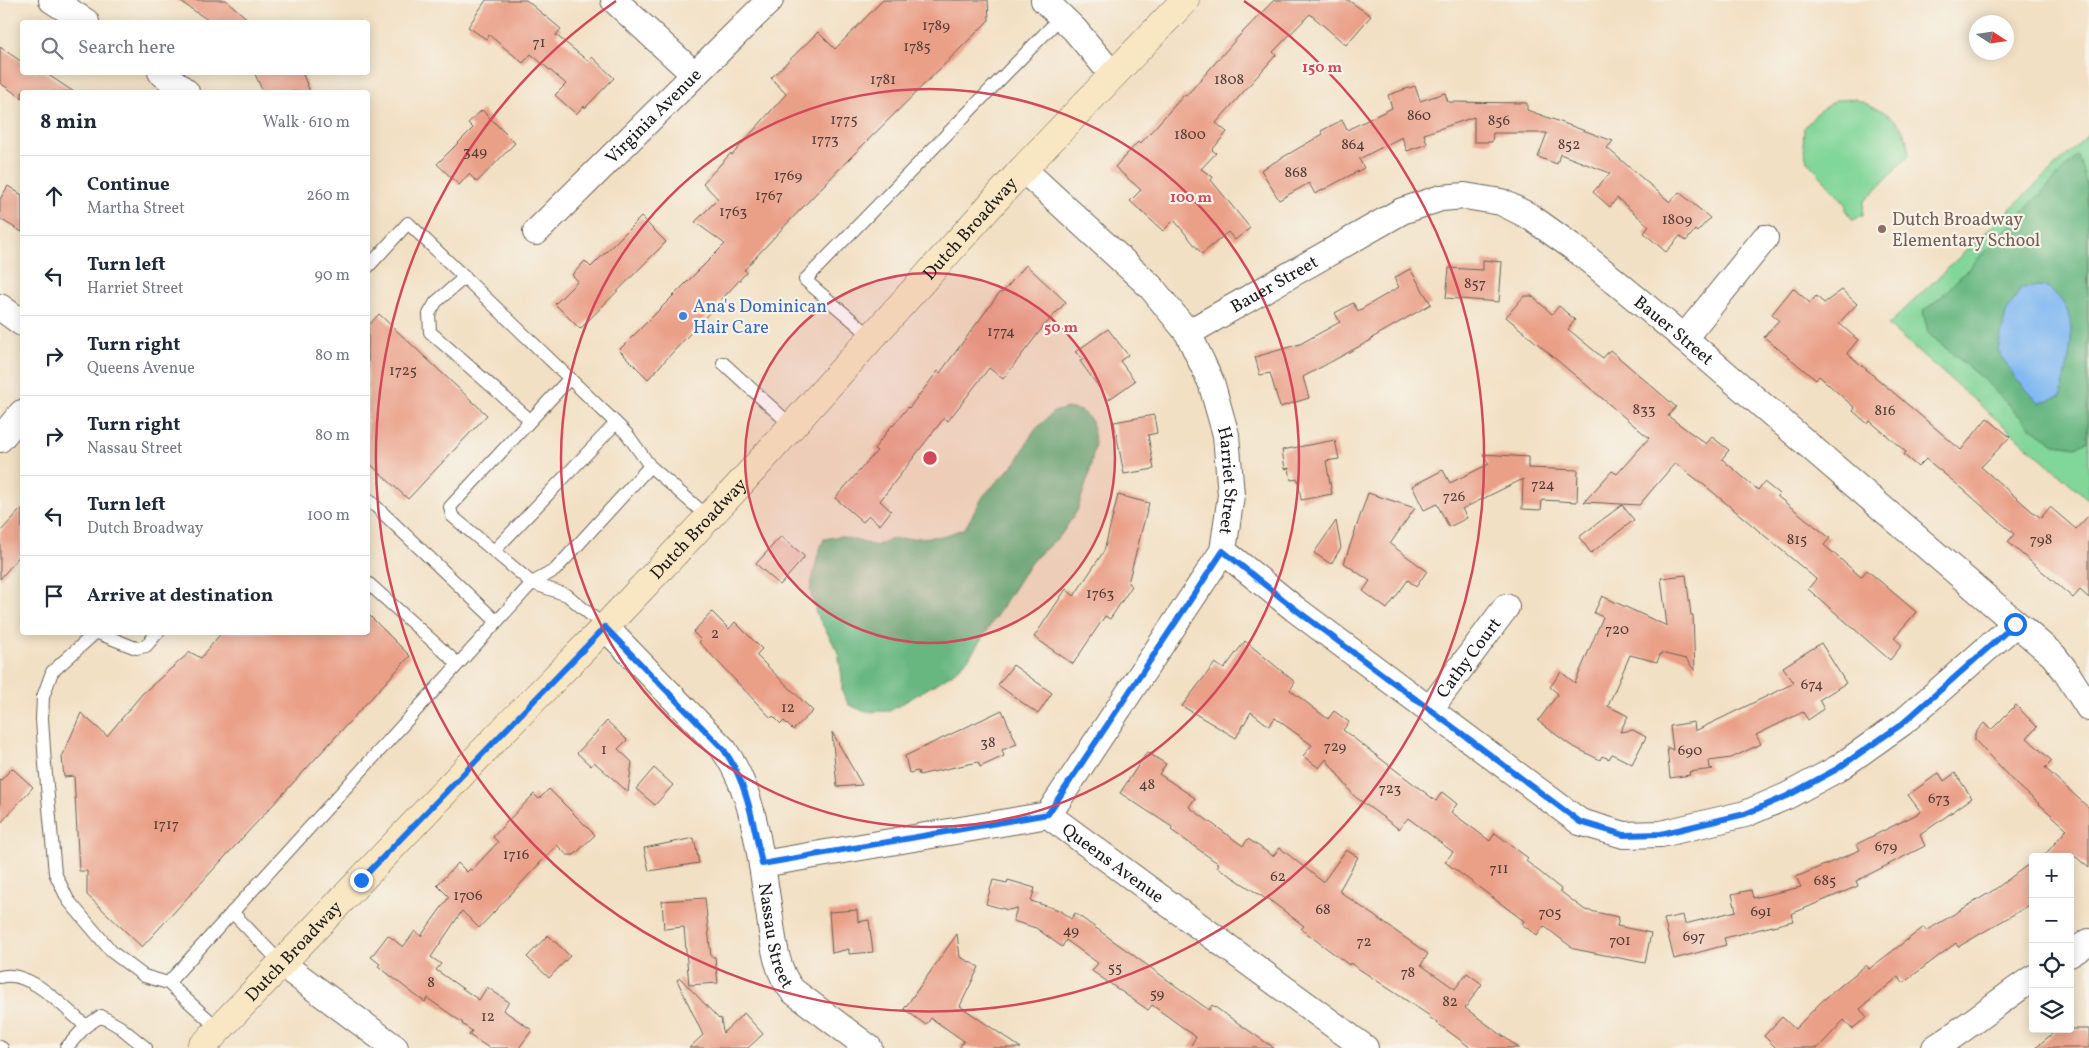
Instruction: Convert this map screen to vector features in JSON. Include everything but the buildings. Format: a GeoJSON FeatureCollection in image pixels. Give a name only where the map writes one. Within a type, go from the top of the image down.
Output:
{"type":"FeatureCollection","features":[{"type":"Feature","properties":{"kind":"main road","name":"Dutch Broadway"},"geometry":{"type":"LineString","coordinates":[[210,1039],[493,741],[605,627],[792,426],[1023,169],[1184,0]]}},
{"type":"Feature","properties":{"kind":"street"},"geometry":{"type":"LineString","coordinates":[[52,0],[83,20]]}},
{"type":"Feature","properties":{"kind":"street"},"geometry":{"type":"LineString","coordinates":[[614,0],[695,75]]}},
{"type":"Feature","properties":{"kind":"street","name":"Virginia Avenue"},"geometry":{"type":"LineString","coordinates":[[536,232],[770,0]]}},
{"type":"Feature","properties":{"kind":"street"},"geometry":{"type":"LineString","coordinates":[[1053,8],[1112,74]]}},
{"type":"Feature","properties":{"kind":"street"},"geometry":{"type":"LineString","coordinates":[[165,75],[184,90]]}},
{"type":"Feature","properties":{"kind":"street","name":"Harriet Street"},"geometry":{"type":"LineString","coordinates":[[1023,169],[1150,287],[1188,333],[1211,382],[1226,435],[1231,495],[1223,551],[1048,814]]}},
{"type":"Feature","properties":{"kind":"street","name":"Bauer Street"},"geometry":{"type":"LineString","coordinates":[[1188,333],[1402,212],[1441,198],[1465,196],[1501,202],[1529,216],[1577,250],[1684,338],[2053,655],[2089,708]]}},
{"type":"Feature","properties":{"kind":"street"},"geometry":{"type":"LineString","coordinates":[[1684,338],[1765,238]]}},
{"type":"Feature","properties":{"kind":"street"},"geometry":{"type":"LineString","coordinates":[[0,307],[20,322]]}},
{"type":"Feature","properties":{"kind":"street"},"geometry":{"type":"LineString","coordinates":[[0,439],[20,415]]}},
{"type":"Feature","properties":{"kind":"street"},"geometry":{"type":"LineString","coordinates":[[1223,551],[1295,609],[1580,822],[1624,835],[1661,834],[1745,814],[1787,796],[1837,769],[1902,724],[2015,624]]}},
{"type":"Feature","properties":{"kind":"street","name":"Cathy Court"},"geometry":{"type":"LineString","coordinates":[[1430,709],[1506,607]]}},
{"type":"Feature","properties":{"kind":"street","name":"Nassau Street"},"geometry":{"type":"LineString","coordinates":[[605,627],[724,750],[736,767],[750,805],[762,864],[776,952],[787,984],[869,1048]]}},
{"type":"Feature","properties":{"kind":"street","name":"Queens Avenue"},"geometry":{"type":"LineString","coordinates":[[762,864],[1048,814],[1365,1048]]}},
{"type":"Feature","properties":{"kind":"street"},"geometry":{"type":"LineString","coordinates":[[2074,951],[2089,942]]}},
{"type":"Feature","properties":{"kind":"street"},"geometry":{"type":"LineString","coordinates":[[282,964],[395,1048]]}},
{"type":"Feature","properties":{"kind":"street"},"geometry":{"type":"LineString","coordinates":[[1934,1048],[1967,1039],[2005,996],[2029,981]]}},
{"type":"Feature","properties":{"kind":"lane"},"geometry":{"type":"LineString","coordinates":[[872,337],[805,280],[1053,8]]}},
{"type":"Feature","properties":{"kind":"lane"},"geometry":{"type":"LineString","coordinates":[[370,265],[408,223],[627,434],[650,466],[708,517]]}},
{"type":"Feature","properties":{"kind":"lane"},"geometry":{"type":"LineString","coordinates":[[465,277],[436,302],[429,314],[430,332],[530,420]]}},
{"type":"Feature","properties":{"kind":"lane"},"geometry":{"type":"LineString","coordinates":[[723,363],[792,426]]}},
{"type":"Feature","properties":{"kind":"lane"},"geometry":{"type":"LineString","coordinates":[[570,378],[450,507],[452,516],[532,583],[567,595],[605,627]]}},
{"type":"Feature","properties":{"kind":"lane"},"geometry":{"type":"LineString","coordinates":[[494,551],[616,423]]}},
{"type":"Feature","properties":{"kind":"lane"},"geometry":{"type":"LineString","coordinates":[[168,983],[532,583],[555,570],[650,466]]}},
{"type":"Feature","properties":{"kind":"lane"},"geometry":{"type":"LineString","coordinates":[[370,501],[497,622]]}},
{"type":"Feature","properties":{"kind":"lane"},"geometry":{"type":"LineString","coordinates":[[370,585],[458,664]]}},
{"type":"Feature","properties":{"kind":"lane"},"geometry":{"type":"LineString","coordinates":[[93,635],[52,672],[43,697],[42,719],[55,873],[68,900],[112,952],[144,976],[168,983],[210,1039]]}},
{"type":"Feature","properties":{"kind":"lane"},"geometry":{"type":"LineString","coordinates":[[100,635],[136,648],[146,646],[155,635]]}},
{"type":"Feature","properties":{"kind":"lane"},"geometry":{"type":"LineString","coordinates":[[232,912],[282,964]]}},
{"type":"Feature","properties":{"kind":"lane"},"geometry":{"type":"LineString","coordinates":[[0,977],[7,974],[30,980],[86,1026]]}},
{"type":"Feature","properties":{"kind":"lane"},"geometry":{"type":"LineString","coordinates":[[66,1048],[86,1026],[101,1016],[108,1018],[146,1048]]}},
{"type":"Feature","properties":{"kind":"green space"},"geometry":{"type":"Polygon","coordinates":[[[1855,99],[1885,112],[1899,125],[1904,133],[1909,155],[1864,202],[1863,215],[1853,220],[1846,211],[1846,204],[1807,161],[1803,146],[1804,128],[1819,111],[1836,100],[1855,99]]]}},
{"type":"Feature","properties":{"kind":"green space"},"geometry":{"type":"Polygon","coordinates":[[[2089,134],[2089,500],[1888,325],[2089,134]]]}},
{"type":"Feature","properties":{"kind":"green space"},"geometry":{"type":"Polygon","coordinates":[[[2078,155],[2088,189],[2087,441],[2076,447],[2055,444],[2029,426],[1987,383],[1928,333],[1923,311],[1940,298],[2078,155]]]}},
{"type":"Feature","properties":{"kind":"green space"},"geometry":{"type":"Polygon","coordinates":[[[1067,408],[1081,411],[1092,421],[1095,443],[1089,475],[1077,511],[1061,535],[1032,561],[969,658],[952,674],[890,711],[866,712],[849,705],[842,692],[838,652],[816,613],[810,590],[818,554],[824,539],[840,536],[876,546],[887,540],[944,536],[965,528],[984,495],[1017,461],[1033,432],[1053,412],[1067,408]]]}},
{"type":"Feature","properties":{"kind":"water"},"geometry":{"type":"Polygon","coordinates":[[[2043,286],[2057,295],[2065,307],[2070,320],[2071,335],[2061,396],[2039,403],[2016,379],[1998,350],[2006,313],[2021,288],[2043,286]]]}},
{"type":"Feature","properties":{"kind":"place","name":"Dutch Broadway Elementary School"},"geometry":{"type":"Point","coordinates":[1882,229]}},
{"type":"Feature","properties":{"kind":"place","name":"Ana's Dominican Hair Care"},"geometry":{"type":"Point","coordinates":[683,316]}},
{"type":"Feature","properties":{"kind":"route"},"geometry":{"type":"LineString","coordinates":[[361,880],[605,627],[724,750],[736,767],[750,805],[762,864],[1048,814],[1223,551],[1295,609],[1580,822],[1624,835],[1661,834],[1745,814],[1787,796],[1837,769],[1902,724],[2015,624]]}}]}
